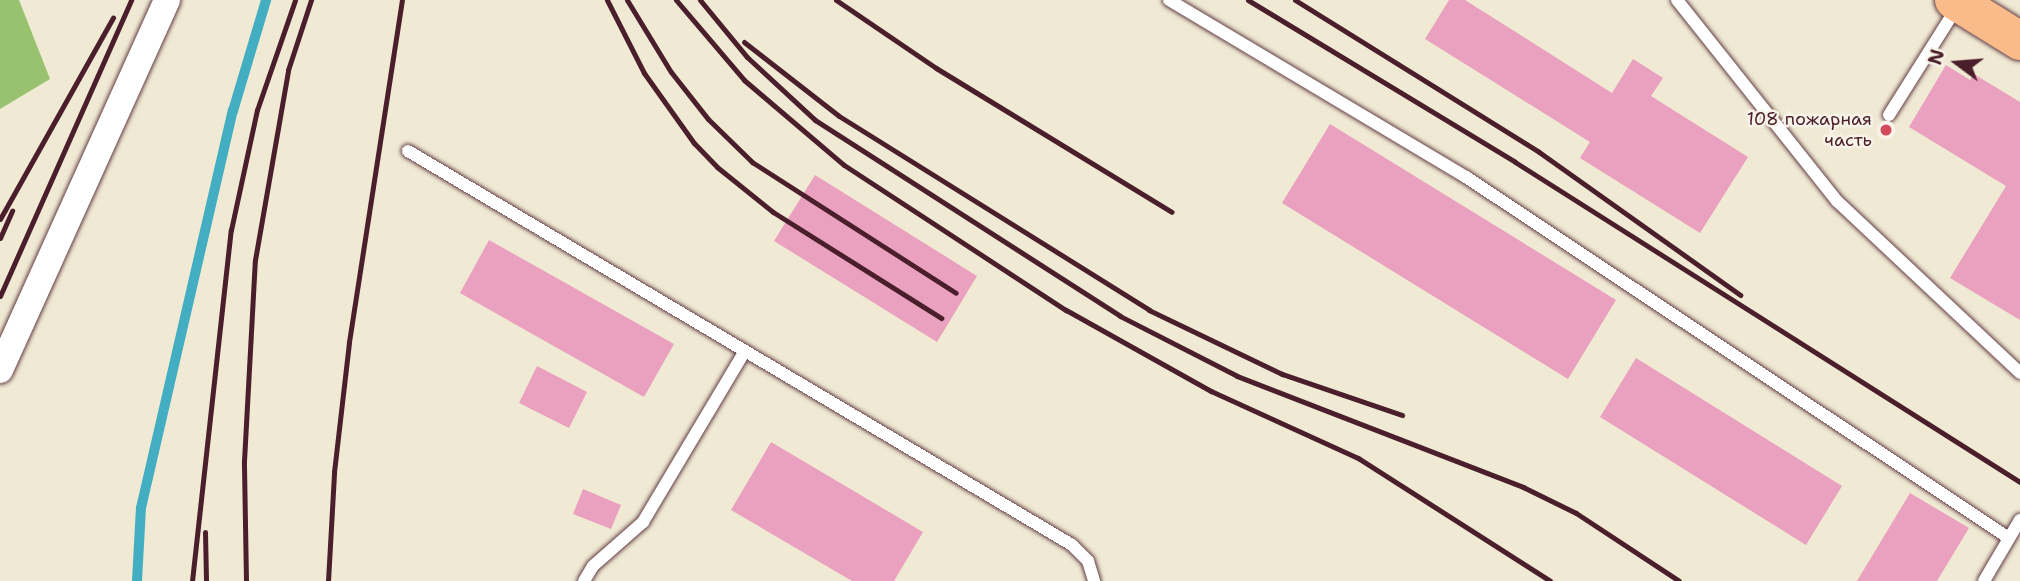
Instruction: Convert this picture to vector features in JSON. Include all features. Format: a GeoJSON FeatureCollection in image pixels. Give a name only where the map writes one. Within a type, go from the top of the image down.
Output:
{"type":"FeatureCollection","features":[{"type":"Feature","properties":{"kind":"main road"},"geometry":{"type":"LineString","coordinates":[[1956,2],[2020,41]]}},
{"type":"Feature","properties":{"kind":"street"},"geometry":{"type":"LineString","coordinates":[[0,370],[167,0]]}},
{"type":"Feature","properties":{"kind":"lane"},"geometry":{"type":"LineString","coordinates":[[1169,0],[1466,177],[2009,538]]}},
{"type":"Feature","properties":{"kind":"lane"},"geometry":{"type":"LineString","coordinates":[[1677,0],[1837,201],[2020,373]]}},
{"type":"Feature","properties":{"kind":"lane"},"geometry":{"type":"LineString","coordinates":[[1889,115],[1956,2]]}},
{"type":"Feature","properties":{"kind":"lane"},"geometry":{"type":"LineString","coordinates":[[408,151],[1072,545],[1088,561],[1094,581]]}},
{"type":"Feature","properties":{"kind":"lane"},"geometry":{"type":"LineString","coordinates":[[584,581],[593,566],[643,522],[745,351]]}},
{"type":"Feature","properties":{"kind":"lane"},"geometry":{"type":"LineString","coordinates":[[1983,581],[2020,520]]}},
{"type":"Feature","properties":{"kind":"green space"},"geometry":{"type":"Polygon","coordinates":[[[0,0],[19,0],[50,79],[0,109],[0,0]]]}},
{"type":"Feature","properties":{"kind":"building"},"geometry":{"type":"Polygon","coordinates":[[[1449,0],[1465,0],[1612,93],[1633,59],[1663,78],[1651,96],[1748,157],[1700,233],[1580,158],[1590,142],[1425,39],[1449,0]]]}},
{"type":"Feature","properties":{"kind":"building"},"geometry":{"type":"Polygon","coordinates":[[[1946,65],[1970,80],[1974,74],[2020,102],[2020,320],[1950,278],[2006,186],[1909,127],[1946,65]]]}},
{"type":"Feature","properties":{"kind":"building"},"geometry":{"type":"Polygon","coordinates":[[[1330,124],[1616,300],[1568,379],[1282,203],[1330,124]]]}},
{"type":"Feature","properties":{"kind":"building"},"geometry":{"type":"Polygon","coordinates":[[[815,175],[977,276],[937,342],[774,241],[815,175]]]}},
{"type":"Feature","properties":{"kind":"building"},"geometry":{"type":"Polygon","coordinates":[[[489,240],[674,344],[644,397],[460,293],[489,240]]]}},
{"type":"Feature","properties":{"kind":"building"},"geometry":{"type":"Polygon","coordinates":[[[1636,358],[1842,486],[1806,545],[1600,417],[1636,358]]]}},
{"type":"Feature","properties":{"kind":"building"},"geometry":{"type":"Polygon","coordinates":[[[537,366],[587,392],[569,428],[519,403],[537,366]]]}},
{"type":"Feature","properties":{"kind":"building"},"geometry":{"type":"Polygon","coordinates":[[[771,442],[923,532],[894,581],[852,581],[731,510],[771,442]]]}},
{"type":"Feature","properties":{"kind":"building"},"geometry":{"type":"Polygon","coordinates":[[[583,489],[621,505],[611,529],[573,514],[583,489]]]}},
{"type":"Feature","properties":{"kind":"building"},"geometry":{"type":"Polygon","coordinates":[[[1910,493],[1969,528],[1937,581],[1857,581],[1910,493]]]}},
{"type":"Feature","properties":{"kind":"waterway"},"geometry":{"type":"LineString","coordinates":[[137,581],[141,508],[233,111],[266,0]]}},
{"type":"Feature","properties":{"kind":"railway"},"geometry":{"type":"LineString","coordinates":[[0,296],[131,0]]}},
{"type":"Feature","properties":{"kind":"railway"},"geometry":{"type":"LineString","coordinates":[[192,581],[231,230],[257,110],[295,0]]}},
{"type":"Feature","properties":{"kind":"railway"},"geometry":{"type":"LineString","coordinates":[[246,581],[244,461],[255,260],[288,70],[311,0]]}},
{"type":"Feature","properties":{"kind":"railway"},"geometry":{"type":"LineString","coordinates":[[328,581],[334,472],[349,342],[402,0]]}},
{"type":"Feature","properties":{"kind":"railway"},"geometry":{"type":"LineString","coordinates":[[607,0],[644,73],[694,143],[717,167],[773,212],[941,318]]}},
{"type":"Feature","properties":{"kind":"railway"},"geometry":{"type":"LineString","coordinates":[[627,0],[671,72],[708,119],[752,162],[956,293]]}},
{"type":"Feature","properties":{"kind":"railway"},"geometry":{"type":"LineString","coordinates":[[676,0],[744,80],[844,165],[1066,310],[1211,391],[1358,458],[1550,581]]}},
{"type":"Feature","properties":{"kind":"railway"},"geometry":{"type":"LineString","coordinates":[[700,0],[747,57],[815,120],[1120,316],[1237,376],[1523,487],[1576,513],[1679,581]]}},
{"type":"Feature","properties":{"kind":"railway"},"geometry":{"type":"LineString","coordinates":[[836,0],[936,68],[1172,212]]}},
{"type":"Feature","properties":{"kind":"railway"},"geometry":{"type":"LineString","coordinates":[[1248,0],[1515,162],[2020,482]]}},
{"type":"Feature","properties":{"kind":"railway"},"geometry":{"type":"LineString","coordinates":[[1295,0],[1539,152],[1740,295]]}},
{"type":"Feature","properties":{"kind":"railway"},"geometry":{"type":"LineString","coordinates":[[0,219],[113,18]]}},
{"type":"Feature","properties":{"kind":"railway"},"geometry":{"type":"LineString","coordinates":[[744,42],[839,116],[1149,310],[1282,374],[1402,415]]}},
{"type":"Feature","properties":{"kind":"railway"},"geometry":{"type":"LineString","coordinates":[[0,238],[12,211]]}},
{"type":"Feature","properties":{"kind":"railway"},"geometry":{"type":"LineString","coordinates":[[205,532],[206,581]]}},
{"type":"Feature","properties":{"kind":"place","name":"108 пожарная часть"},"geometry":{"type":"Point","coordinates":[1886,130]}}]}
